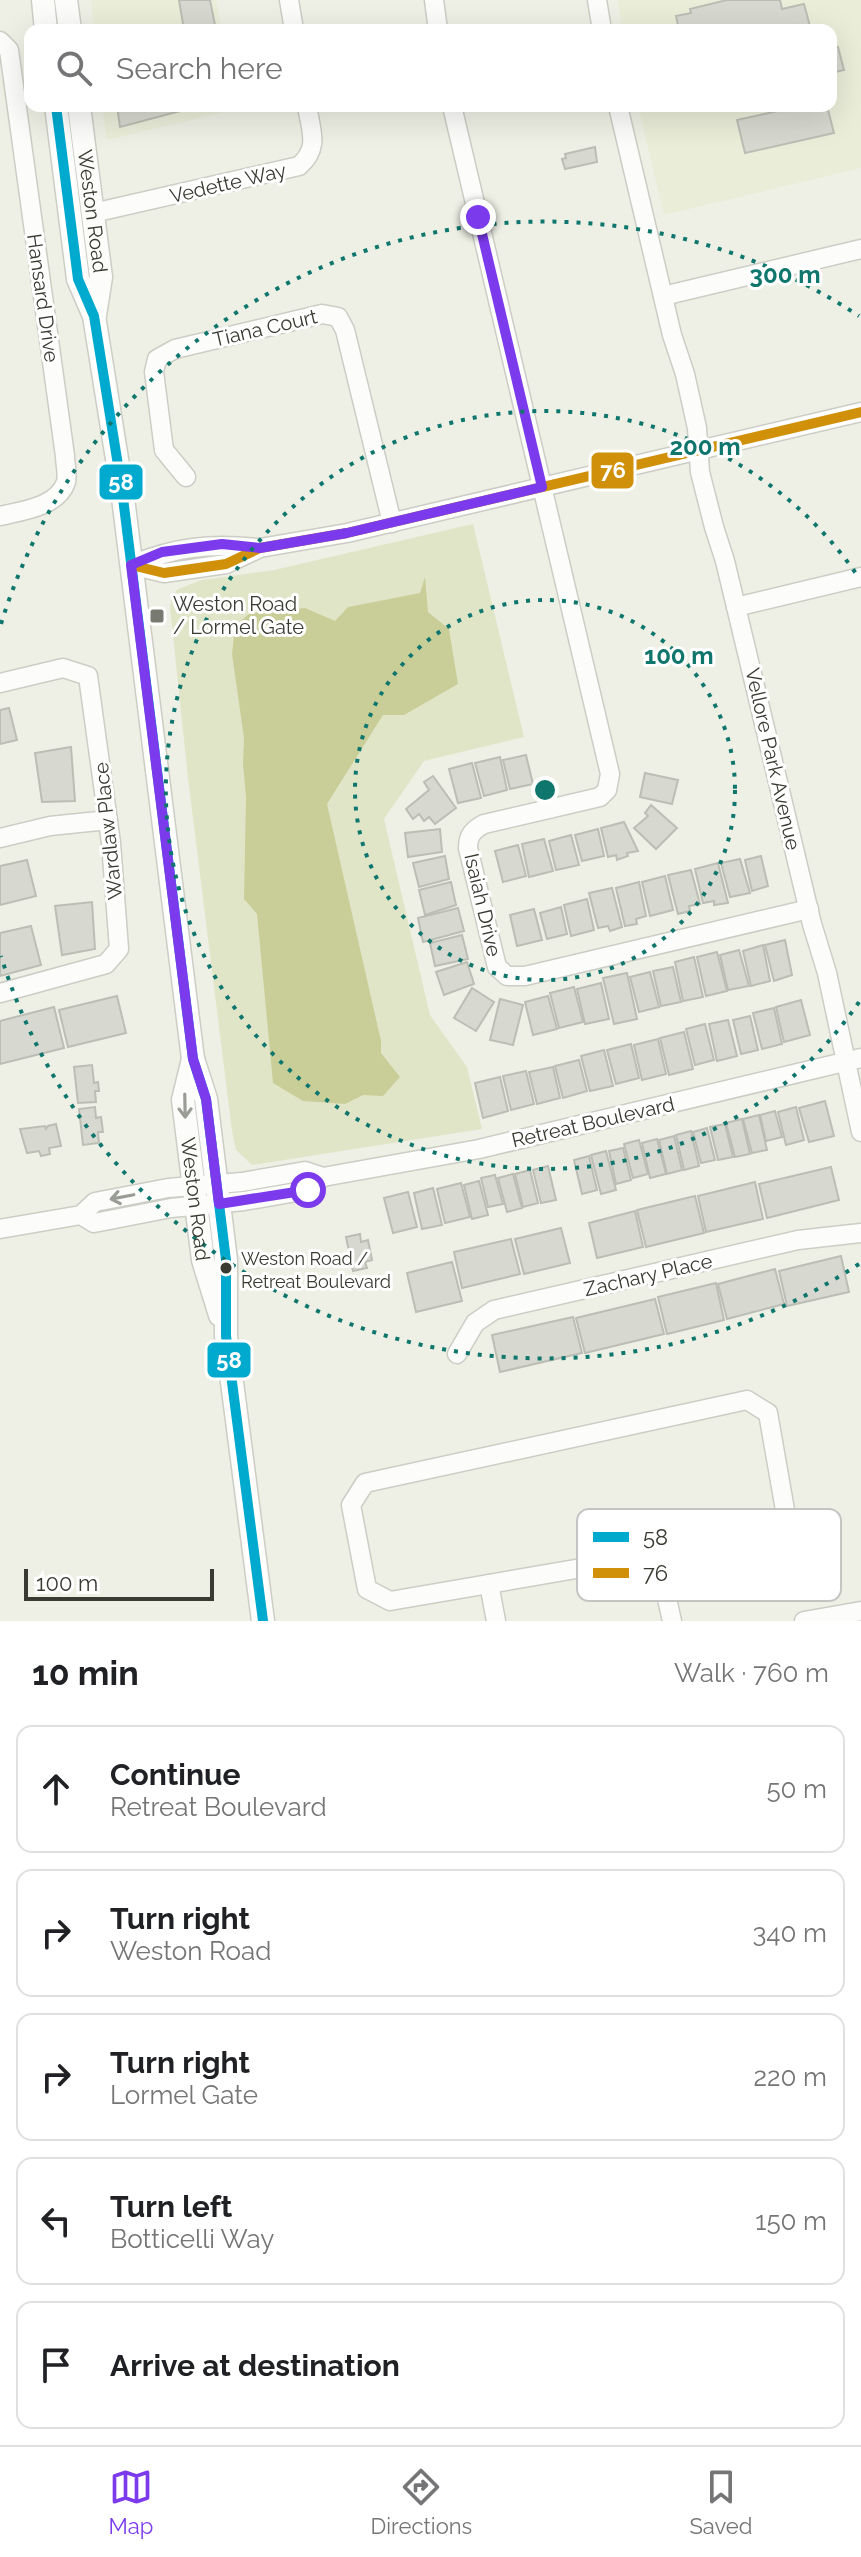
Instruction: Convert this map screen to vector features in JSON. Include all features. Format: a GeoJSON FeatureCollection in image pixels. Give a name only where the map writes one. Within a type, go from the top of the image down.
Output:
{"type":"FeatureCollection","features":[{"type":"Feature","properties":{"kind":"main road"},"geometry":{"type":"LineString","coordinates":[[43,0],[45,24]]}},
{"type":"Feature","properties":{"kind":"main road"},"geometry":{"type":"LineString","coordinates":[[66,0],[69,24]]}},
{"type":"Feature","properties":{"kind":"main road","name":"Weston Road"},"geometry":{"type":"LineString","coordinates":[[57,112],[78,279],[94,316],[131,565],[193,1059],[206,1099],[203,1260],[226,1336],[263,1621]]}},
{"type":"Feature","properties":{"kind":"main road","name":"Weston Road"},"geometry":{"type":"LineString","coordinates":[[80,112],[101,277],[94,316]]}},
{"type":"Feature","properties":{"kind":"street"},"geometry":{"type":"LineString","coordinates":[[289,0],[293,24]]}},
{"type":"Feature","properties":{"kind":"street"},"geometry":{"type":"LineString","coordinates":[[434,0],[437,24]]}},
{"type":"Feature","properties":{"kind":"street"},"geometry":{"type":"LineString","coordinates":[[597,0],[601,24]]}},
{"type":"Feature","properties":{"kind":"street","name":"Hansard Drive"},"geometry":{"type":"LineString","coordinates":[[0,41],[9,50],[63,440],[66,481],[58,494],[40,506],[0,516]]}},
{"type":"Feature","properties":{"kind":"street","name":"Vedette Way"},"geometry":{"type":"LineString","coordinates":[[93,213],[299,166],[314,145],[308,112]]}},
{"type":"Feature","properties":{"kind":"street"},"geometry":{"type":"LineString","coordinates":[[453,112],[542,487]]}},
{"type":"Feature","properties":{"kind":"street","name":"Vellore Park Avenue"},"geometry":{"type":"LineString","coordinates":[[619,112],[672,335],[685,374],[697,428],[700,472],[809,909],[853,1060],[861,1132]]}},
{"type":"Feature","properties":{"kind":"street"},"geometry":{"type":"LineString","coordinates":[[663,296],[861,249]]}},
{"type":"Feature","properties":{"kind":"street","name":"Tiana Court"},"geometry":{"type":"LineString","coordinates":[[186,477],[164,450],[154,372],[157,359],[175,349],[331,314],[338,317],[345,330],[392,523]]}},
{"type":"Feature","properties":{"kind":"street"},"geometry":{"type":"LineString","coordinates":[[131,565],[164,573],[226,564],[260,548],[392,523],[861,412]]}},
{"type":"Feature","properties":{"kind":"street","name":"Isaiah Drive"},"geometry":{"type":"LineString","coordinates":[[542,487],[610,781],[600,797],[484,824],[470,835],[468,848],[497,967],[507,976],[525,976],[809,909]]}},
{"type":"Feature","properties":{"kind":"street"},"geometry":{"type":"LineString","coordinates":[[736,607],[861,577]]}},
{"type":"Feature","properties":{"kind":"street","name":"Wardlaw Place"},"geometry":{"type":"LineString","coordinates":[[0,683],[63,668],[88,676],[108,820],[119,949],[106,964],[0,993]]}},
{"type":"Feature","properties":{"kind":"street"},"geometry":{"type":"LineString","coordinates":[[0,838],[50,826],[108,820]]}},
{"type":"Feature","properties":{"kind":"street","name":"Retreat Boulevard"},"geometry":{"type":"LineString","coordinates":[[0,1229],[81,1215],[95,1202],[168,1188],[206,1195],[308,1190],[323,1177],[479,1149],[853,1060]]}},
{"type":"Feature","properties":{"kind":"street","name":"Zachary Place"},"geometry":{"type":"LineString","coordinates":[[457,1354],[475,1323],[494,1310],[814,1236],[861,1233]]}},
{"type":"Feature","properties":{"kind":"street"},"geometry":{"type":"LineString","coordinates":[[577,1569],[390,1601],[367,1589],[351,1505],[365,1483],[747,1400],[768,1413],[785,1509]]}},
{"type":"Feature","properties":{"kind":"street"},"geometry":{"type":"LineString","coordinates":[[489,1584],[496,1621]]}},
{"type":"Feature","properties":{"kind":"street"},"geometry":{"type":"LineString","coordinates":[[667,1601],[672,1621]]}},
{"type":"Feature","properties":{"kind":"street"},"geometry":{"type":"LineString","coordinates":[[804,1621],[861,1611]]}},
{"type":"Feature","properties":{"kind":"shaded area"},"geometry":{"type":"Polygon","coordinates":[[[91,0],[216,0],[221,24],[93,24],[91,0]]]}},
{"type":"Feature","properties":{"kind":"shaded area"},"geometry":{"type":"Polygon","coordinates":[[[618,0],[861,0],[861,168],[664,215],[639,112],[837,112],[837,24],[621,24],[618,0]]]}},
{"type":"Feature","properties":{"kind":"shaded area"},"geometry":{"type":"Polygon","coordinates":[[[103,112],[224,112],[107,140],[103,112]]]}},
{"type":"Feature","properties":{"kind":"shaded area"},"geometry":{"type":"Polygon","coordinates":[[[473,524],[524,737],[424,761],[384,819],[430,1015],[467,1067],[482,1129],[252,1165],[236,1150],[232,1131],[188,778],[170,607],[172,596],[178,589],[202,580],[274,570],[473,524]]]}},
{"type":"Feature","properties":{"kind":"shaded area"},"geometry":{"type":"Polygon","coordinates":[[[425,577],[428,612],[449,629],[458,684],[404,715],[383,715],[327,804],[381,1041],[381,1053],[400,1077],[383,1096],[363,1095],[345,1104],[303,1101],[273,1083],[257,914],[244,899],[246,797],[244,738],[232,654],[235,626],[250,613],[305,608],[335,621],[348,607],[420,593],[425,577]]]}},
{"type":"Feature","properties":{"kind":"building"},"geometry":{"type":"Polygon","coordinates":[[[179,0],[210,0],[215,24],[183,24],[179,0]]]}},
{"type":"Feature","properties":{"kind":"building"},"geometry":{"type":"Polygon","coordinates":[[[727,0],[780,0],[782,9],[804,4],[809,24],[678,24],[676,16],[691,13],[690,9],[727,0]]]}},
{"type":"Feature","properties":{"kind":"building"},"geometry":{"type":"Polygon","coordinates":[[[837,47],[838,47],[844,70],[837,72],[837,47]]]}},
{"type":"Feature","properties":{"kind":"building"},"geometry":{"type":"Polygon","coordinates":[[[118,112],[176,112],[120,127],[118,112]]]}},
{"type":"Feature","properties":{"kind":"building"},"geometry":{"type":"Polygon","coordinates":[[[773,112],[829,112],[834,133],[745,153],[737,120],[773,112]]]}},
{"type":"Feature","properties":{"kind":"building"},"geometry":{"type":"Polygon","coordinates":[[[595,147],[597,162],[565,169],[562,159],[566,158],[565,154],[595,147]]]}},
{"type":"Feature","properties":{"kind":"building"},"geometry":{"type":"Polygon","coordinates":[[[9,708],[17,740],[0,744],[0,710],[9,708]]]}},
{"type":"Feature","properties":{"kind":"building"},"geometry":{"type":"Polygon","coordinates":[[[71,747],[75,801],[42,802],[35,753],[71,747]]]}},
{"type":"Feature","properties":{"kind":"building"},"geometry":{"type":"Polygon","coordinates":[[[526,755],[533,784],[510,789],[503,760],[526,755]]]}},
{"type":"Feature","properties":{"kind":"building"},"geometry":{"type":"Polygon","coordinates":[[[500,757],[507,790],[484,796],[475,763],[500,757]]]}},
{"type":"Feature","properties":{"kind":"building"},"geometry":{"type":"Polygon","coordinates":[[[472,763],[481,798],[458,803],[449,769],[472,763]]]}},
{"type":"Feature","properties":{"kind":"building"},"geometry":{"type":"Polygon","coordinates":[[[645,773],[678,780],[672,804],[640,797],[645,773]]]}},
{"type":"Feature","properties":{"kind":"building"},"geometry":{"type":"Polygon","coordinates":[[[433,776],[456,808],[435,824],[429,817],[424,821],[419,814],[413,819],[406,809],[429,790],[424,782],[433,776]]]}},
{"type":"Feature","properties":{"kind":"building"},"geometry":{"type":"Polygon","coordinates":[[[651,805],[677,828],[656,849],[634,828],[648,816],[645,813],[651,805]]]}},
{"type":"Feature","properties":{"kind":"building"},"geometry":{"type":"Polygon","coordinates":[[[624,822],[638,851],[627,853],[628,856],[617,860],[616,855],[608,857],[601,828],[624,822]]]}},
{"type":"Feature","properties":{"kind":"building"},"geometry":{"type":"Polygon","coordinates":[[[440,829],[442,852],[408,857],[405,833],[440,829]]]}},
{"type":"Feature","properties":{"kind":"building"},"geometry":{"type":"Polygon","coordinates":[[[598,829],[604,856],[582,861],[575,835],[598,829]]]}},
{"type":"Feature","properties":{"kind":"building"},"geometry":{"type":"Polygon","coordinates":[[[571,835],[579,865],[556,870],[549,841],[571,835]]]}},
{"type":"Feature","properties":{"kind":"building"},"geometry":{"type":"Polygon","coordinates":[[[544,839],[553,871],[529,877],[522,844],[544,839]]]}},
{"type":"Feature","properties":{"kind":"building"},"geometry":{"type":"Polygon","coordinates":[[[518,845],[526,876],[503,882],[495,851],[518,845]]]}},
{"type":"Feature","properties":{"kind":"building"},"geometry":{"type":"Polygon","coordinates":[[[445,856],[449,879],[419,887],[413,863],[445,856]]]}},
{"type":"Feature","properties":{"kind":"building"},"geometry":{"type":"Polygon","coordinates":[[[761,856],[768,886],[752,891],[745,860],[761,856]]]}},
{"type":"Feature","properties":{"kind":"building"},"geometry":{"type":"Polygon","coordinates":[[[740,859],[750,893],[730,897],[721,863],[740,859]]]}},
{"type":"Feature","properties":{"kind":"building"},"geometry":{"type":"Polygon","coordinates":[[[27,860],[36,896],[0,905],[0,866],[27,860]]]}},
{"type":"Feature","properties":{"kind":"building"},"geometry":{"type":"Polygon","coordinates":[[[718,863],[728,903],[703,903],[695,869],[718,863]]]}},
{"type":"Feature","properties":{"kind":"building"},"geometry":{"type":"Polygon","coordinates":[[[691,870],[700,904],[689,906],[690,911],[678,914],[668,875],[691,870]]]}},
{"type":"Feature","properties":{"kind":"building"},"geometry":{"type":"Polygon","coordinates":[[[665,876],[673,910],[650,916],[642,882],[665,876]]]}},
{"type":"Feature","properties":{"kind":"building"},"geometry":{"type":"Polygon","coordinates":[[[451,882],[456,905],[425,915],[419,890],[451,882]]]}},
{"type":"Feature","properties":{"kind":"building"},"geometry":{"type":"Polygon","coordinates":[[[639,882],[646,916],[636,919],[637,924],[625,926],[616,888],[639,882]]]}},
{"type":"Feature","properties":{"kind":"building"},"geometry":{"type":"Polygon","coordinates":[[[612,888],[622,927],[610,931],[608,926],[598,928],[589,893],[612,888]]]}},
{"type":"Feature","properties":{"kind":"building"},"geometry":{"type":"Polygon","coordinates":[[[587,899],[594,930],[571,936],[564,905],[587,899]]]}},
{"type":"Feature","properties":{"kind":"building"},"geometry":{"type":"Polygon","coordinates":[[[92,902],[95,949],[62,955],[55,906],[92,902]]]}},
{"type":"Feature","properties":{"kind":"building"},"geometry":{"type":"Polygon","coordinates":[[[561,907],[567,934],[547,939],[540,913],[561,907]]]}},
{"type":"Feature","properties":{"kind":"building"},"geometry":{"type":"Polygon","coordinates":[[[458,908],[464,931],[423,942],[418,918],[458,908]]]}},
{"type":"Feature","properties":{"kind":"building"},"geometry":{"type":"Polygon","coordinates":[[[534,909],[542,940],[517,946],[510,915],[534,909]]]}},
{"type":"Feature","properties":{"kind":"building"},"geometry":{"type":"Polygon","coordinates":[[[31,926],[41,965],[0,976],[0,933],[31,926]]]}},
{"type":"Feature","properties":{"kind":"building"},"geometry":{"type":"Polygon","coordinates":[[[462,935],[468,959],[435,966],[430,943],[462,935]]]}},
{"type":"Feature","properties":{"kind":"building"},"geometry":{"type":"Polygon","coordinates":[[[785,940],[792,975],[774,981],[765,945],[785,940]]]}},
{"type":"Feature","properties":{"kind":"building"},"geometry":{"type":"Polygon","coordinates":[[[763,945],[770,981],[751,986],[743,951],[763,945]]]}},
{"type":"Feature","properties":{"kind":"building"},"geometry":{"type":"Polygon","coordinates":[[[739,950],[749,986],[728,990],[720,955],[739,950]]]}},
{"type":"Feature","properties":{"kind":"building"},"geometry":{"type":"Polygon","coordinates":[[[717,952],[727,991],[706,996],[697,957],[717,952]]]}},
{"type":"Feature","properties":{"kind":"building"},"geometry":{"type":"Polygon","coordinates":[[[694,957],[703,997],[683,1001],[675,962],[694,957]]]}},
{"type":"Feature","properties":{"kind":"building"},"geometry":{"type":"Polygon","coordinates":[[[467,962],[474,984],[444,995],[436,972],[467,962]]]}},
{"type":"Feature","properties":{"kind":"building"},"geometry":{"type":"Polygon","coordinates":[[[673,967],[681,1002],[661,1006],[653,971],[673,967]]]}},
{"type":"Feature","properties":{"kind":"building"},"geometry":{"type":"Polygon","coordinates":[[[650,972],[659,1007],[639,1012],[630,977],[650,972]]]}},
{"type":"Feature","properties":{"kind":"building"},"geometry":{"type":"Polygon","coordinates":[[[627,973],[637,1019],[614,1024],[603,978],[627,973]]]}},
{"type":"Feature","properties":{"kind":"building"},"geometry":{"type":"Polygon","coordinates":[[[601,983],[609,1019],[585,1024],[577,989],[601,983]]]}},
{"type":"Feature","properties":{"kind":"building"},"geometry":{"type":"Polygon","coordinates":[[[574,987],[583,1022],[559,1028],[550,993],[574,987]]]}},
{"type":"Feature","properties":{"kind":"building"},"geometry":{"type":"Polygon","coordinates":[[[472,988],[494,1002],[476,1031],[454,1018],[472,988]]]}},
{"type":"Feature","properties":{"kind":"building"},"geometry":{"type":"Polygon","coordinates":[[[117,996],[126,1033],[68,1047],[59,1010],[117,996]]]}},
{"type":"Feature","properties":{"kind":"building"},"geometry":{"type":"Polygon","coordinates":[[[548,996],[557,1029],[533,1035],[525,1002],[548,996]]]}},
{"type":"Feature","properties":{"kind":"building"},"geometry":{"type":"Polygon","coordinates":[[[500,999],[523,1005],[513,1045],[490,1040],[500,999]]]}},
{"type":"Feature","properties":{"kind":"building"},"geometry":{"type":"Polygon","coordinates":[[[801,1000],[810,1035],[784,1042],[776,1007],[801,1000]]]}},
{"type":"Feature","properties":{"kind":"building"},"geometry":{"type":"Polygon","coordinates":[[[54,1007],[64,1048],[0,1064],[0,1021],[54,1007]]]}},
{"type":"Feature","properties":{"kind":"building"},"geometry":{"type":"Polygon","coordinates":[[[774,1008],[782,1044],[762,1049],[753,1013],[774,1008]]]}},
{"type":"Feature","properties":{"kind":"building"},"geometry":{"type":"Polygon","coordinates":[[[750,1016],[758,1050],[741,1054],[733,1020],[750,1016]]]}},
{"type":"Feature","properties":{"kind":"building"},"geometry":{"type":"Polygon","coordinates":[[[728,1020],[737,1056],[717,1061],[709,1024],[728,1020]]]}},
{"type":"Feature","properties":{"kind":"building"},"geometry":{"type":"Polygon","coordinates":[[[705,1024],[714,1060],[695,1065],[686,1029],[705,1024]]]}},
{"type":"Feature","properties":{"kind":"building"},"geometry":{"type":"Polygon","coordinates":[[[684,1032],[693,1069],[669,1075],[660,1038],[684,1032]]]}},
{"type":"Feature","properties":{"kind":"building"},"geometry":{"type":"Polygon","coordinates":[[[658,1039],[666,1074],[642,1080],[634,1045],[658,1039]]]}},
{"type":"Feature","properties":{"kind":"building"},"geometry":{"type":"Polygon","coordinates":[[[631,1044],[639,1078],[616,1084],[607,1050],[631,1044]]]}},
{"type":"Feature","properties":{"kind":"building"},"geometry":{"type":"Polygon","coordinates":[[[604,1050],[613,1086],[590,1091],[581,1056],[604,1050]]]}},
{"type":"Feature","properties":{"kind":"building"},"geometry":{"type":"Polygon","coordinates":[[[579,1060],[587,1091],[563,1098],[555,1066],[579,1060]]]}},
{"type":"Feature","properties":{"kind":"building"},"geometry":{"type":"Polygon","coordinates":[[[92,1065],[94,1083],[98,1082],[99,1091],[95,1091],[96,1102],[78,1103],[74,1067],[92,1065]]]}},
{"type":"Feature","properties":{"kind":"building"},"geometry":{"type":"Polygon","coordinates":[[[553,1067],[560,1098],[537,1104],[529,1072],[553,1067]]]}},
{"type":"Feature","properties":{"kind":"building"},"geometry":{"type":"Polygon","coordinates":[[[526,1071],[534,1104],[511,1110],[503,1076],[526,1071]]]}},
{"type":"Feature","properties":{"kind":"building"},"geometry":{"type":"Polygon","coordinates":[[[500,1077],[508,1111],[483,1118],[475,1083],[500,1077]]]}},
{"type":"Feature","properties":{"kind":"building"},"geometry":{"type":"Polygon","coordinates":[[[825,1101],[834,1136],[809,1142],[799,1108],[825,1101]]]}},
{"type":"Feature","properties":{"kind":"building"},"geometry":{"type":"Polygon","coordinates":[[[95,1107],[96,1118],[101,1117],[103,1132],[98,1132],[99,1143],[83,1145],[79,1109],[95,1107]]]}},
{"type":"Feature","properties":{"kind":"building"},"geometry":{"type":"Polygon","coordinates":[[[796,1107],[804,1140],[786,1145],[778,1112],[796,1107]]]}},
{"type":"Feature","properties":{"kind":"building"},"geometry":{"type":"Polygon","coordinates":[[[775,1111],[782,1137],[766,1141],[760,1115],[775,1111]]]}},
{"type":"Feature","properties":{"kind":"building"},"geometry":{"type":"Polygon","coordinates":[[[759,1115],[767,1150],[752,1153],[743,1119],[759,1115]]]}},
{"type":"Feature","properties":{"kind":"building"},"geometry":{"type":"Polygon","coordinates":[[[742,1119],[750,1154],[735,1157],[726,1123],[742,1119]]]}},
{"type":"Feature","properties":{"kind":"building"},"geometry":{"type":"Polygon","coordinates":[[[56,1124],[61,1146],[49,1148],[50,1154],[41,1156],[39,1151],[27,1153],[20,1129],[45,1126],[46,1129],[56,1124]]]}},
{"type":"Feature","properties":{"kind":"building"},"geometry":{"type":"Polygon","coordinates":[[[725,1124],[733,1157],[718,1160],[710,1127],[725,1124]]]}},
{"type":"Feature","properties":{"kind":"building"},"geometry":{"type":"Polygon","coordinates":[[[707,1128],[715,1160],[701,1163],[693,1132],[707,1128]]]}},
{"type":"Feature","properties":{"kind":"building"},"geometry":{"type":"Polygon","coordinates":[[[691,1131],[699,1166],[684,1170],[676,1135],[691,1131]]]}},
{"type":"Feature","properties":{"kind":"building"},"geometry":{"type":"Polygon","coordinates":[[[674,1136],[682,1170],[667,1174],[659,1140],[674,1136]]]}},
{"type":"Feature","properties":{"kind":"building"},"geometry":{"type":"Polygon","coordinates":[[[657,1139],[666,1174],[650,1178],[642,1143],[657,1139]]]}},
{"type":"Feature","properties":{"kind":"building"},"geometry":{"type":"Polygon","coordinates":[[[639,1140],[648,1174],[633,1178],[624,1144],[639,1140]]]}},
{"type":"Feature","properties":{"kind":"building"},"geometry":{"type":"Polygon","coordinates":[[[623,1148],[631,1180],[616,1184],[609,1151],[623,1148]]]}},
{"type":"Feature","properties":{"kind":"building"},"geometry":{"type":"Polygon","coordinates":[[[606,1151],[616,1190],[601,1194],[591,1155],[606,1151]]]}},
{"type":"Feature","properties":{"kind":"building"},"geometry":{"type":"Polygon","coordinates":[[[589,1156],[597,1190],[582,1194],[574,1160],[589,1156]]]}},
{"type":"Feature","properties":{"kind":"building"},"geometry":{"type":"Polygon","coordinates":[[[548,1166],[556,1200],[541,1203],[533,1170],[548,1166]]]}},
{"type":"Feature","properties":{"kind":"building"},"geometry":{"type":"Polygon","coordinates":[[[831,1167],[839,1200],[767,1218],[759,1184],[831,1167]]]}},
{"type":"Feature","properties":{"kind":"building"},"geometry":{"type":"Polygon","coordinates":[[[530,1170],[538,1203],[523,1207],[515,1174],[530,1170]]]}},
{"type":"Feature","properties":{"kind":"building"},"geometry":{"type":"Polygon","coordinates":[[[513,1174],[522,1208],[507,1212],[498,1178],[513,1174]]]}},
{"type":"Feature","properties":{"kind":"building"},"geometry":{"type":"Polygon","coordinates":[[[495,1175],[503,1204],[488,1207],[481,1178],[495,1175]]]}},
{"type":"Feature","properties":{"kind":"building"},"geometry":{"type":"Polygon","coordinates":[[[479,1181],[488,1215],[472,1219],[464,1185],[479,1181]]]}},
{"type":"Feature","properties":{"kind":"building"},"geometry":{"type":"Polygon","coordinates":[[[755,1182],[763,1219],[706,1232],[698,1196],[755,1182]]]}},
{"type":"Feature","properties":{"kind":"building"},"geometry":{"type":"Polygon","coordinates":[[[461,1183],[470,1217],[445,1223],[437,1189],[461,1183]]]}},
{"type":"Feature","properties":{"kind":"building"},"geometry":{"type":"Polygon","coordinates":[[[433,1188],[442,1225],[422,1229],[414,1193],[433,1188]]]}},
{"type":"Feature","properties":{"kind":"building"},"geometry":{"type":"Polygon","coordinates":[[[408,1192],[417,1227],[393,1233],[384,1198],[408,1192]]]}},
{"type":"Feature","properties":{"kind":"building"},"geometry":{"type":"Polygon","coordinates":[[[695,1196],[704,1233],[646,1247],[637,1210],[695,1196]]]}},
{"type":"Feature","properties":{"kind":"building"},"geometry":{"type":"Polygon","coordinates":[[[635,1211],[643,1247],[597,1258],[589,1223],[635,1211]]]}},
{"type":"Feature","properties":{"kind":"building"},"geometry":{"type":"Polygon","coordinates":[[[561,1228],[570,1263],[524,1274],[515,1239],[561,1228]]]}},
{"type":"Feature","properties":{"kind":"building"},"geometry":{"type":"Polygon","coordinates":[[[360,1234],[361,1242],[368,1240],[372,1260],[365,1262],[367,1268],[353,1271],[346,1237],[360,1234]]]}},
{"type":"Feature","properties":{"kind":"building"},"geometry":{"type":"Polygon","coordinates":[[[511,1239],[520,1274],[462,1288],[454,1252],[511,1239]]]}},
{"type":"Feature","properties":{"kind":"building"},"geometry":{"type":"Polygon","coordinates":[[[841,1256],[849,1292],[787,1306],[779,1271],[841,1256]]]}},
{"type":"Feature","properties":{"kind":"building"},"geometry":{"type":"Polygon","coordinates":[[[452,1262],[462,1301],[416,1312],[407,1273],[452,1262]]]}},
{"type":"Feature","properties":{"kind":"building"},"geometry":{"type":"Polygon","coordinates":[[[775,1269],[784,1304],[727,1319],[718,1284],[775,1269]]]}},
{"type":"Feature","properties":{"kind":"building"},"geometry":{"type":"Polygon","coordinates":[[[716,1283],[724,1320],[667,1334],[658,1297],[716,1283]]]}},
{"type":"Feature","properties":{"kind":"building"},"geometry":{"type":"Polygon","coordinates":[[[655,1299],[664,1334],[585,1353],[576,1318],[655,1299]]]}},
{"type":"Feature","properties":{"kind":"building"},"geometry":{"type":"Polygon","coordinates":[[[573,1317],[582,1353],[500,1372],[492,1335],[573,1317]]]}},
{"type":"Feature","properties":{"kind":"transit line","name":"58"},"geometry":{"type":"LineString","coordinates":[[57,112],[78,279],[94,316],[122,490],[193,1059],[206,1099],[226,1260],[226,1336],[263,1621]]}},
{"type":"Feature","properties":{"kind":"transit line","name":"76"},"geometry":{"type":"LineString","coordinates":[[131,565],[164,573],[226,564],[260,548],[347,533],[861,412]]}},
{"type":"Feature","properties":{"kind":"place","name":"Weston Road / Lormel Gate"},"geometry":{"type":"Point","coordinates":[157,616]}},
{"type":"Feature","properties":{"kind":"place","name":"Weston Road / Retreat Boulevard"},"geometry":{"type":"Point","coordinates":[226,1268]}},
{"type":"Feature","properties":{"kind":"route"},"geometry":{"type":"LineString","coordinates":[[308,1190],[219,1204],[206,1099],[193,1059],[131,565],[162,552],[222,544],[260,548],[347,533],[542,487],[478,217]]}}]}
